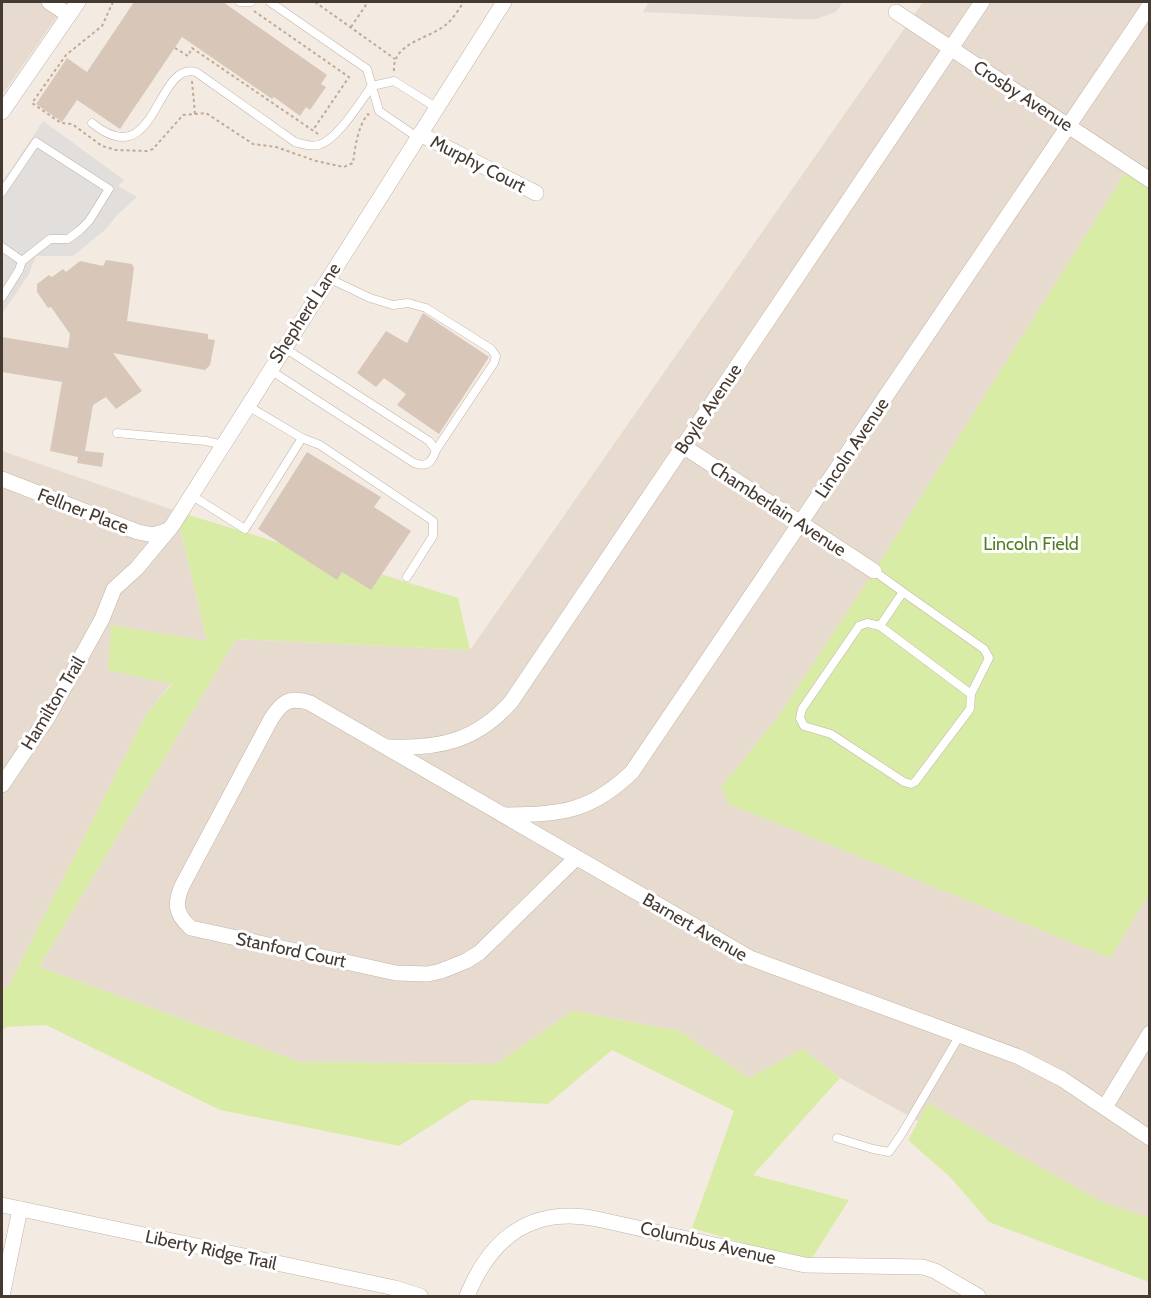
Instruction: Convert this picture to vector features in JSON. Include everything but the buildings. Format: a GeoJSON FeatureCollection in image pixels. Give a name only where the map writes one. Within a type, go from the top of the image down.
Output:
{"type":"FeatureCollection","features":[{"type":"Feature","properties":{"kind":"street"},"geometry":{"type":"LineString","coordinates":[[49,2],[69,15]]}},
{"type":"Feature","properties":{"kind":"street"},"geometry":{"type":"LineString","coordinates":[[2,112],[78,2]]}},
{"type":"Feature","properties":{"kind":"street","name":"Shepherd Lane"},"geometry":{"type":"LineString","coordinates":[[102,620],[114,589],[137,568],[191,495],[504,2]]}},
{"type":"Feature","properties":{"kind":"street","name":"Boyle Avenue"},"geometry":{"type":"LineString","coordinates":[[386,747],[410,748],[449,744],[476,732],[499,715],[526,680],[982,2]]}},
{"type":"Feature","properties":{"kind":"street","name":"Lincoln Avenue"},"geometry":{"type":"LineString","coordinates":[[503,815],[544,814],[577,809],[606,794],[632,772],[1149,5]]}},
{"type":"Feature","properties":{"kind":"street","name":"Crosby Avenue"},"geometry":{"type":"LineString","coordinates":[[896,12],[1149,180]]}},
{"type":"Feature","properties":{"kind":"street","name":"Murphy Court"},"geometry":{"type":"LineString","coordinates":[[419,135],[536,193]]}},
{"type":"Feature","properties":{"kind":"street","name":"Chamberlain Avenue"},"geometry":{"type":"LineString","coordinates":[[683,446],[874,571]]}},
{"type":"Feature","properties":{"kind":"street","name":"Fellner Place"},"geometry":{"type":"LineString","coordinates":[[2,479],[138,532],[153,535],[166,531]]}},
{"type":"Feature","properties":{"kind":"street","name":"Hamilton Trail"},"geometry":{"type":"LineString","coordinates":[[2,785],[48,717],[102,620]]}},
{"type":"Feature","properties":{"kind":"street","name":"Barnert Avenue"},"geometry":{"type":"LineString","coordinates":[[266,728],[279,707],[289,700],[310,703],[750,958],[1019,1057],[1062,1079],[1149,1138]]}},
{"type":"Feature","properties":{"kind":"street","name":"Stanford Court"},"geometry":{"type":"LineString","coordinates":[[266,728],[178,894],[176,911],[191,928],[396,973],[428,974],[453,967],[479,953],[576,858]]}},
{"type":"Feature","properties":{"kind":"street"},"geometry":{"type":"LineString","coordinates":[[1105,1107],[1149,1033]]}},
{"type":"Feature","properties":{"kind":"street","name":"Liberty Ridge Trail"},"geometry":{"type":"LineString","coordinates":[[2,1205],[394,1288],[420,1296]]}},
{"type":"Feature","properties":{"kind":"street"},"geometry":{"type":"LineString","coordinates":[[2,1296],[20,1209]]}},
{"type":"Feature","properties":{"kind":"street","name":"Columbus Avenue"},"geometry":{"type":"LineString","coordinates":[[467,1296],[474,1279],[508,1236],[540,1220],[566,1215],[597,1219],[805,1265],[923,1267],[935,1271],[978,1296]]}},
{"type":"Feature","properties":{"kind":"lane"},"geometry":{"type":"LineString","coordinates":[[240,2],[251,5]]}},
{"type":"Feature","properties":{"kind":"lane"},"geometry":{"type":"LineString","coordinates":[[270,2],[367,69],[379,111],[419,135]]}},
{"type":"Feature","properties":{"kind":"lane"},"geometry":{"type":"LineString","coordinates":[[92,123],[115,136],[136,133],[148,122],[177,76],[189,70],[196,72],[296,142],[306,145],[317,145],[334,136],[372,86],[394,81],[437,108]]}},
{"type":"Feature","properties":{"kind":"lane"},"geometry":{"type":"LineString","coordinates":[[2,192],[36,142],[109,189],[89,221],[80,230],[68,239],[50,239],[22,261],[2,297]]}},
{"type":"Feature","properties":{"kind":"lane"},"geometry":{"type":"LineString","coordinates":[[2,247],[22,261]]}},
{"type":"Feature","properties":{"kind":"lane"},"geometry":{"type":"LineString","coordinates":[[270,369],[414,464],[422,467],[426,466],[494,363],[496,356],[491,349],[426,308],[408,303],[393,305],[370,298],[328,278]]}},
{"type":"Feature","properties":{"kind":"lane"},"geometry":{"type":"LineString","coordinates":[[283,348],[429,441],[436,450]]}},
{"type":"Feature","properties":{"kind":"lane"},"geometry":{"type":"LineString","coordinates":[[247,405],[302,438],[320,445],[433,521],[433,536],[406,577]]}},
{"type":"Feature","properties":{"kind":"lane"},"geometry":{"type":"LineString","coordinates":[[117,433],[206,441],[223,445]]}},
{"type":"Feature","properties":{"kind":"lane"},"geometry":{"type":"LineString","coordinates":[[191,495],[245,529],[302,438]]}},
{"type":"Feature","properties":{"kind":"lane"},"geometry":{"type":"LineString","coordinates":[[874,571],[984,649],[989,657],[971,694],[970,709],[915,782],[910,784],[831,734],[804,726],[800,718],[802,709],[859,626],[867,623],[880,626],[971,694]]}},
{"type":"Feature","properties":{"kind":"lane"},"geometry":{"type":"LineString","coordinates":[[880,626],[903,592]]}},
{"type":"Feature","properties":{"kind":"lane"},"geometry":{"type":"LineString","coordinates":[[837,1138],[889,1152],[960,1035]]}},
{"type":"Feature","properties":{"kind":"path"},"geometry":{"type":"LineString","coordinates":[[113,2],[102,26],[66,55],[32,103],[61,123],[72,124],[102,146],[116,150],[153,149],[183,115],[206,113],[253,144],[276,147],[316,161],[344,167],[353,163],[365,118],[368,114],[371,116]]}},
{"type":"Feature","properties":{"kind":"path"},"geometry":{"type":"LineString","coordinates":[[315,2],[395,59]]}},
{"type":"Feature","properties":{"kind":"path"},"geometry":{"type":"LineString","coordinates":[[351,27],[368,2]]}},
{"type":"Feature","properties":{"kind":"path"},"geometry":{"type":"LineString","coordinates":[[398,76],[394,70],[395,59],[411,43],[445,26],[464,2]]}},
{"type":"Feature","properties":{"kind":"path"},"geometry":{"type":"LineString","coordinates":[[251,5],[349,77],[313,130]]}},
{"type":"Feature","properties":{"kind":"path"},"geometry":{"type":"LineString","coordinates":[[175,48],[188,56],[192,48],[327,141]]}},
{"type":"Feature","properties":{"kind":"path"},"geometry":{"type":"LineString","coordinates":[[192,81],[195,114]]}},
{"type":"Feature","properties":{"kind":"shaded area"},"geometry":{"type":"Polygon","coordinates":[[[2,2],[67,2],[2,95],[2,2]]]}},
{"type":"Feature","properties":{"kind":"shaded area"},"geometry":{"type":"Polygon","coordinates":[[[649,2],[843,2],[836,12],[816,19],[796,19],[643,12],[649,2]]]}},
{"type":"Feature","properties":{"kind":"shaded area"},"geometry":{"type":"Polygon","coordinates":[[[923,2],[1149,2],[1149,1248],[840,1078],[802,1049],[749,1079],[679,1031],[573,1011],[496,1064],[300,1062],[39,967],[236,639],[470,650],[923,2]]]}},
{"type":"Feature","properties":{"kind":"shaded area"},"geometry":{"type":"Polygon","coordinates":[[[43,121],[124,180],[118,186],[137,197],[117,215],[106,229],[73,256],[36,256],[29,274],[2,314],[2,183],[43,121]]]}},
{"type":"Feature","properties":{"kind":"shaded area"},"geometry":{"type":"Polygon","coordinates":[[[2,451],[176,511],[207,641],[147,713],[7,989],[2,988],[2,451]]]}},
{"type":"Feature","properties":{"kind":"green space","name":"Lincoln Field"},"geometry":{"type":"Polygon","coordinates":[[[1132,162],[1149,174],[1150,892],[1110,958],[729,804],[721,787],[778,717],[878,565],[1132,162]]]}},
{"type":"Feature","properties":{"kind":"green space"},"geometry":{"type":"Polygon","coordinates":[[[176,511],[458,598],[470,650],[236,639],[39,967],[300,1062],[496,1064],[573,1011],[679,1031],[749,1078],[802,1049],[840,1078],[753,1175],[849,1200],[809,1263],[692,1228],[734,1111],[612,1050],[548,1104],[471,1100],[399,1146],[220,1110],[46,1025],[6,1027],[2,1031],[2,988],[7,989],[147,713],[172,684],[108,670],[111,625],[207,641],[176,511]]]}},
{"type":"Feature","properties":{"kind":"green space"},"geometry":{"type":"Polygon","coordinates":[[[928,1103],[1100,1201],[1149,1218],[1149,1282],[989,1222],[950,1177],[908,1140],[928,1103]]]}}]}
